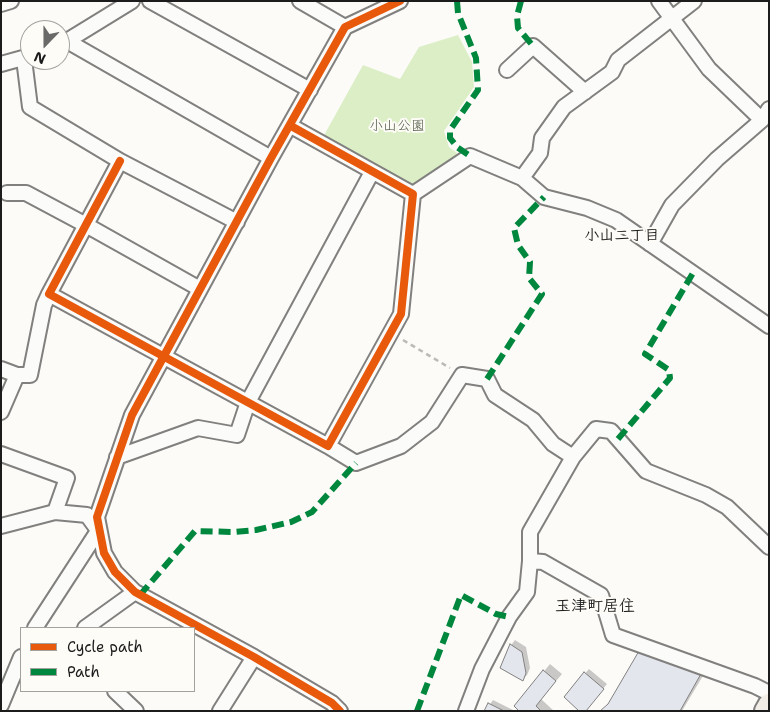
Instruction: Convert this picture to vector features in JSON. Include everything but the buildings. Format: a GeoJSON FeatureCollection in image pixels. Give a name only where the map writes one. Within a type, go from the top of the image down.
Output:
{"type":"FeatureCollection","features":[{"type":"Feature","properties":{"kind":"highway"},"geometry":{"type":"LineString","coordinates":[[765,711],[769,704]]}},
{"type":"Feature","properties":{"kind":"street"},"geometry":{"type":"LineString","coordinates":[[1,4],[11,1]]}},
{"type":"Feature","properties":{"kind":"street"},"geometry":{"type":"LineString","coordinates":[[70,39],[132,1]]}},
{"type":"Feature","properties":{"kind":"street"},"geometry":{"type":"LineString","coordinates":[[150,1],[310,90]]}},
{"type":"Feature","properties":{"kind":"street"},"geometry":{"type":"LineString","coordinates":[[300,1],[346,27]]}},
{"type":"Feature","properties":{"kind":"street"},"geometry":{"type":"LineString","coordinates":[[340,711],[332,703],[254,657],[135,592],[114,572],[104,553],[98,531],[97,516],[132,415],[272,158],[346,27],[400,1]]}},
{"type":"Feature","properties":{"kind":"street"},"geometry":{"type":"LineString","coordinates":[[650,244],[672,205],[717,159],[765,115],[709,69],[659,1]]}},
{"type":"Feature","properties":{"kind":"street"},"geometry":{"type":"LineString","coordinates":[[522,178],[540,153],[542,138],[564,107],[612,72],[618,60],[694,1]]}},
{"type":"Feature","properties":{"kind":"street"},"geometry":{"type":"LineString","coordinates":[[70,46],[272,158]]}},
{"type":"Feature","properties":{"kind":"street"},"geometry":{"type":"LineString","coordinates":[[507,70],[533,46],[585,92]]}},
{"type":"Feature","properties":{"kind":"street"},"geometry":{"type":"LineString","coordinates":[[1,64],[20,59]]}},
{"type":"Feature","properties":{"kind":"street"},"geometry":{"type":"LineString","coordinates":[[28,70],[30,107],[120,161],[237,222]]}},
{"type":"Feature","properties":{"kind":"street"},"geometry":{"type":"LineString","coordinates":[[290,126],[413,194]]}},
{"type":"Feature","properties":{"kind":"street"},"geometry":{"type":"LineString","coordinates":[[413,194],[470,156],[522,178],[544,196],[587,208],[616,220],[769,326]]}},
{"type":"Feature","properties":{"kind":"street"},"geometry":{"type":"LineString","coordinates":[[1,369],[17,375],[30,375],[44,305],[120,161]]}},
{"type":"Feature","properties":{"kind":"street"},"geometry":{"type":"LineString","coordinates":[[117,457],[198,428],[237,435],[248,402],[372,172]]}},
{"type":"Feature","properties":{"kind":"street"},"geometry":{"type":"LineString","coordinates":[[6,193],[26,192],[200,289]]}},
{"type":"Feature","properties":{"kind":"street"},"geometry":{"type":"LineString","coordinates":[[328,446],[402,314],[413,194]]}},
{"type":"Feature","properties":{"kind":"street"},"geometry":{"type":"LineString","coordinates":[[49,294],[356,463],[401,446],[432,422],[462,374],[487,379],[495,395],[533,420],[553,444],[573,457]]}},
{"type":"Feature","properties":{"kind":"street"},"geometry":{"type":"LineString","coordinates":[[1,412],[17,375]]}},
{"type":"Feature","properties":{"kind":"street"},"geometry":{"type":"LineString","coordinates":[[466,711],[482,669],[509,617],[527,592],[530,532],[573,457],[596,429],[611,431],[646,471],[706,495],[727,506],[769,547]]}},
{"type":"Feature","properties":{"kind":"street"},"geometry":{"type":"LineString","coordinates":[[1,454],[67,478],[55,512]]}},
{"type":"Feature","properties":{"kind":"street"},"geometry":{"type":"LineString","coordinates":[[1,526],[55,512],[87,515],[98,531]]}},
{"type":"Feature","properties":{"kind":"street"},"geometry":{"type":"LineString","coordinates":[[36,627],[98,531]]}},
{"type":"Feature","properties":{"kind":"street"},"geometry":{"type":"LineString","coordinates":[[530,561],[543,562],[601,596],[613,635],[756,686],[769,693]]}},
{"type":"Feature","properties":{"kind":"street"},"geometry":{"type":"LineString","coordinates":[[86,627],[135,592]]}},
{"type":"Feature","properties":{"kind":"street"},"geometry":{"type":"LineString","coordinates":[[220,711],[254,657]]}},
{"type":"Feature","properties":{"kind":"street"},"geometry":{"type":"LineString","coordinates":[[1,705],[20,659]]}},
{"type":"Feature","properties":{"kind":"street"},"geometry":{"type":"LineString","coordinates":[[116,692],[136,711]]}},
{"type":"Feature","properties":{"kind":"path"},"geometry":{"type":"LineString","coordinates":[[391,334],[462,374]]}},
{"type":"Feature","properties":{"kind":"green space","name":"小山公園"},"geometry":{"type":"Polygon","coordinates":[[[458,35],[472,62],[474,87],[444,131],[449,147],[457,153],[457,161],[418,184],[409,185],[322,139],[363,65],[400,79],[419,47],[458,35]]]}},
{"type":"Feature","properties":{"kind":"marked path"},"geometry":{"type":"LineString","coordinates":[[457,1],[458,13],[476,58],[478,90],[450,130],[450,138],[457,147],[470,156]]}},
{"type":"Feature","properties":{"kind":"marked path"},"geometry":{"type":"LineString","coordinates":[[521,1],[517,16],[518,28],[533,46]]}},
{"type":"Feature","properties":{"kind":"marked path"},"geometry":{"type":"LineString","coordinates":[[487,379],[542,294],[529,278],[530,262],[518,245],[514,228],[544,197]]}},
{"type":"Feature","properties":{"kind":"marked path"},"geometry":{"type":"LineString","coordinates":[[618,439],[670,378],[669,370],[645,354],[693,273]]}},
{"type":"Feature","properties":{"kind":"marked path"},"geometry":{"type":"LineString","coordinates":[[140,595],[195,531],[234,532],[256,530],[291,522],[312,512],[356,463]]}},
{"type":"Feature","properties":{"kind":"marked path"},"geometry":{"type":"LineString","coordinates":[[417,711],[461,595],[496,614],[509,617]]}},
{"type":"Feature","properties":{"kind":"cycle path"},"geometry":{"type":"LineString","coordinates":[[340,711],[332,703],[254,657],[135,592],[115,572],[104,553],[97,517],[132,415],[271,158],[345,27],[400,1]]}},
{"type":"Feature","properties":{"kind":"cycle path"},"geometry":{"type":"LineString","coordinates":[[120,161],[49,294],[328,446],[401,314],[413,194],[291,126]]}},
{"type":"Feature","properties":{"kind":"district","name":"小山二丁目"},"geometry":{"type":"Point","coordinates":[622,236]}},
{"type":"Feature","properties":{"kind":"district","name":"玉津町居住"},"geometry":{"type":"Point","coordinates":[595,607]}}]}
